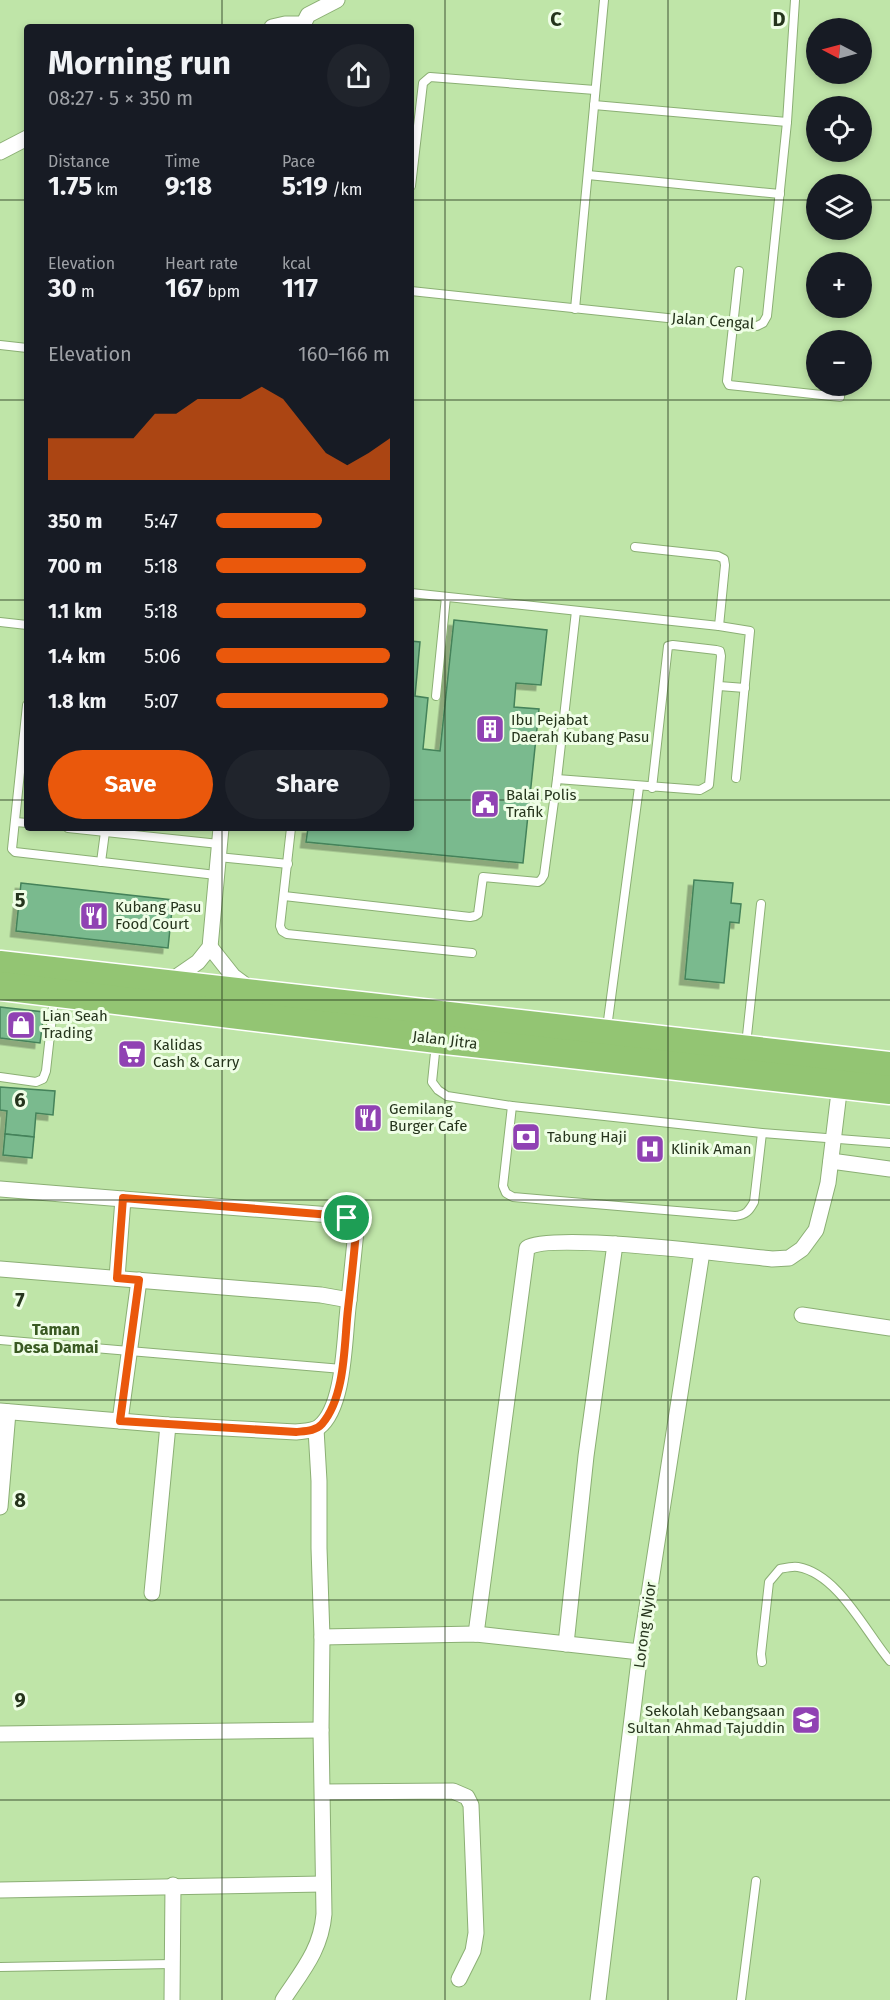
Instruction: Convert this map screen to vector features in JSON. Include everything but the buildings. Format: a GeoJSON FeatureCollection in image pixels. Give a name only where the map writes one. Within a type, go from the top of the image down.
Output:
{"type":"FeatureCollection","features":[{"type":"Feature","properties":{"kind":"highway","name":"Jalan Jitra"},"geometry":{"type":"LineString","coordinates":[[0,965],[890,1066]]}},
{"type":"Feature","properties":{"kind":"highway","name":"Jalan Jitra"},"geometry":{"type":"LineString","coordinates":[[0,986],[437,1039],[890,1090]]}},
{"type":"Feature","properties":{"kind":"street"},"geometry":{"type":"LineString","coordinates":[[303,24],[308,15],[337,0]]}},
{"type":"Feature","properties":{"kind":"street"},"geometry":{"type":"LineString","coordinates":[[0,152],[24,140]]}},
{"type":"Feature","properties":{"kind":"street"},"geometry":{"type":"LineString","coordinates":[[166,984],[198,962],[210,947],[219,843]]}},
{"type":"Feature","properties":{"kind":"street"},"geometry":{"type":"LineString","coordinates":[[210,947],[233,976],[259,994]]}},
{"type":"Feature","properties":{"kind":"street"},"geometry":{"type":"LineString","coordinates":[[476,1634],[527,1248],[542,1243],[615,1244],[789,1258],[802,1249],[816,1230],[831,1161],[840,1084]]}},
{"type":"Feature","properties":{"kind":"street"},"geometry":{"type":"LineString","coordinates":[[831,1161],[890,1169]]}},
{"type":"Feature","properties":{"kind":"street"},"geometry":{"type":"LineString","coordinates":[[0,1190],[331,1215],[347,1218],[355,1226],[356,1231],[342,1370],[326,1419],[316,1429],[296,1432],[168,1425],[4,1411],[0,1507]]}},
{"type":"Feature","properties":{"kind":"street"},"geometry":{"type":"LineString","coordinates":[[117,1278],[123,1198]]}},
{"type":"Feature","properties":{"kind":"street"},"geometry":{"type":"LineString","coordinates":[[566,1644],[586,1456],[615,1244]]}},
{"type":"Feature","properties":{"kind":"street","name":"Lorong Nyior"},"geometry":{"type":"LineString","coordinates":[[598,2000],[640,1652],[702,1252]]}},
{"type":"Feature","properties":{"kind":"street"},"geometry":{"type":"LineString","coordinates":[[0,1269],[321,1295],[349,1300]]}},
{"type":"Feature","properties":{"kind":"street"},"geometry":{"type":"LineString","coordinates":[[120,1421],[139,1280]]}},
{"type":"Feature","properties":{"kind":"street"},"geometry":{"type":"LineString","coordinates":[[802,1315],[890,1328]]}},
{"type":"Feature","properties":{"kind":"street"},"geometry":{"type":"LineString","coordinates":[[152,1593],[168,1425]]}},
{"type":"Feature","properties":{"kind":"street"},"geometry":{"type":"LineString","coordinates":[[283,2000],[314,1951],[320,1938],[324,1914],[322,1637],[316,1429]]}},
{"type":"Feature","properties":{"kind":"street"},"geometry":{"type":"LineString","coordinates":[[322,1637],[476,1634],[640,1652]]}},
{"type":"Feature","properties":{"kind":"street"},"geometry":{"type":"LineString","coordinates":[[0,1734],[321,1730]]}},
{"type":"Feature","properties":{"kind":"street"},"geometry":{"type":"LineString","coordinates":[[322,1792],[453,1791],[467,1797],[471,1805],[476,1933],[473,1951],[459,1979]]}},
{"type":"Feature","properties":{"kind":"street"},"geometry":{"type":"LineString","coordinates":[[0,1890],[323,1884]]}},
{"type":"Feature","properties":{"kind":"street"},"geometry":{"type":"LineString","coordinates":[[172,2000],[173,1886]]}},
{"type":"Feature","properties":{"kind":"lane"},"geometry":{"type":"LineString","coordinates":[[575,309],[604,0]]}},
{"type":"Feature","properties":{"kind":"lane","name":"Jalan Cengal"},"geometry":{"type":"LineString","coordinates":[[414,291],[734,325],[758,326],[763,324],[767,316],[780,194],[795,0]]}},
{"type":"Feature","properties":{"kind":"lane"},"geometry":{"type":"LineString","coordinates":[[414,160],[423,83],[430,77],[595,90]]}},
{"type":"Feature","properties":{"kind":"lane"},"geometry":{"type":"LineString","coordinates":[[594,105],[787,122]]}},
{"type":"Feature","properties":{"kind":"lane"},"geometry":{"type":"LineString","coordinates":[[588,175],[780,194]]}},
{"type":"Feature","properties":{"kind":"lane"},"geometry":{"type":"LineString","coordinates":[[739,271],[727,381],[729,385],[840,397]]}},
{"type":"Feature","properties":{"kind":"lane"},"geometry":{"type":"LineString","coordinates":[[0,345],[24,348]]}},
{"type":"Feature","properties":{"kind":"lane"},"geometry":{"type":"LineString","coordinates":[[635,547],[718,556],[724,559],[718,626]]}},
{"type":"Feature","properties":{"kind":"lane"},"geometry":{"type":"LineString","coordinates":[[414,593],[750,631],[736,778]]}},
{"type":"Feature","properties":{"kind":"lane"},"geometry":{"type":"LineString","coordinates":[[436,696],[446,597]]}},
{"type":"Feature","properties":{"kind":"lane"},"geometry":{"type":"LineString","coordinates":[[284,896],[475,916],[483,876],[538,882],[542,880],[557,778],[576,610]]}},
{"type":"Feature","properties":{"kind":"lane"},"geometry":{"type":"LineString","coordinates":[[0,622],[24,625]]}},
{"type":"Feature","properties":{"kind":"lane"},"geometry":{"type":"LineString","coordinates":[[557,778],[652,788],[700,790],[709,785],[719,686],[720,651],[668,646],[652,788]]}},
{"type":"Feature","properties":{"kind":"lane"},"geometry":{"type":"LineString","coordinates":[[719,686],[745,688]]}},
{"type":"Feature","properties":{"kind":"lane"},"geometry":{"type":"LineString","coordinates":[[24,737],[12,849],[15,852],[216,875]]}},
{"type":"Feature","properties":{"kind":"lane"},"geometry":{"type":"LineString","coordinates":[[607,1033],[639,787]]}},
{"type":"Feature","properties":{"kind":"lane"},"geometry":{"type":"LineString","coordinates":[[16,822],[24,823]]}},
{"type":"Feature","properties":{"kind":"lane"},"geometry":{"type":"LineString","coordinates":[[96,831],[219,843],[288,864]]}},
{"type":"Feature","properties":{"kind":"lane"},"geometry":{"type":"LineString","coordinates":[[291,831],[280,926],[282,932],[472,953]]}},
{"type":"Feature","properties":{"kind":"lane"},"geometry":{"type":"LineString","coordinates":[[102,862],[105,832]]}},
{"type":"Feature","properties":{"kind":"lane"},"geometry":{"type":"LineString","coordinates":[[745,1049],[761,904]]}},
{"type":"Feature","properties":{"kind":"lane"},"geometry":{"type":"LineString","coordinates":[[0,1077],[36,1082],[45,1076],[54,993]]}},
{"type":"Feature","properties":{"kind":"lane"},"geometry":{"type":"LineString","coordinates":[[437,1039],[432,1082],[447,1096],[512,1106],[890,1143]]}},
{"type":"Feature","properties":{"kind":"lane"},"geometry":{"type":"LineString","coordinates":[[512,1106],[503,1186],[506,1193],[513,1197],[744,1215],[750,1211],[754,1202],[762,1132]]}},
{"type":"Feature","properties":{"kind":"lane"},"geometry":{"type":"LineString","coordinates":[[0,1340],[342,1370]]}},
{"type":"Feature","properties":{"kind":"lane"},"geometry":{"type":"LineString","coordinates":[[762,1662],[760,1654],[769,1582],[780,1569],[796,1566],[817,1573],[840,1594],[890,1661]]}},
{"type":"Feature","properties":{"kind":"lane"},"geometry":{"type":"LineString","coordinates":[[741,2000],[756,1881]]}},
{"type":"Feature","properties":{"kind":"lane"},"geometry":{"type":"LineString","coordinates":[[0,1967],[172,1964]]}},
{"type":"Feature","properties":{"kind":"place","name":"Ibu Pejabat Daerah Kubang Pasu"},"geometry":{"type":"Point","coordinates":[490,729]}},
{"type":"Feature","properties":{"kind":"place","name":"Balai Polis Trafik"},"geometry":{"type":"Point","coordinates":[485,804]}},
{"type":"Feature","properties":{"kind":"place","name":"Kubang Pasu Food Court"},"geometry":{"type":"Point","coordinates":[94,916]}},
{"type":"Feature","properties":{"kind":"place","name":"Lian Seah Trading"},"geometry":{"type":"Point","coordinates":[21,1025]}},
{"type":"Feature","properties":{"kind":"place","name":"Kalidas Cash & Carry"},"geometry":{"type":"Point","coordinates":[132,1054]}},
{"type":"Feature","properties":{"kind":"place","name":"Gemilang Burger Cafe"},"geometry":{"type":"Point","coordinates":[368,1118]}},
{"type":"Feature","properties":{"kind":"place","name":"Tabung Haji"},"geometry":{"type":"Point","coordinates":[526,1137]}},
{"type":"Feature","properties":{"kind":"place","name":"Klinik Aman"},"geometry":{"type":"Point","coordinates":[650,1149]}},
{"type":"Feature","properties":{"kind":"place","name":"Sekolah Kebangsaan Sultan Ahmad Tajuddin"},"geometry":{"type":"Point","coordinates":[806,1720]}},
{"type":"Feature","properties":{"kind":"district","name":"Taman Desa Damai"},"geometry":{"type":"Point","coordinates":[56,1338]}},
{"type":"Feature","properties":{"kind":"route"},"geometry":{"type":"LineString","coordinates":[[123,1198],[347,1218],[355,1226],[356,1231],[342,1370],[332,1405],[321,1426],[308,1431],[296,1432],[120,1421],[139,1280],[117,1278],[123,1198]]}}]}
